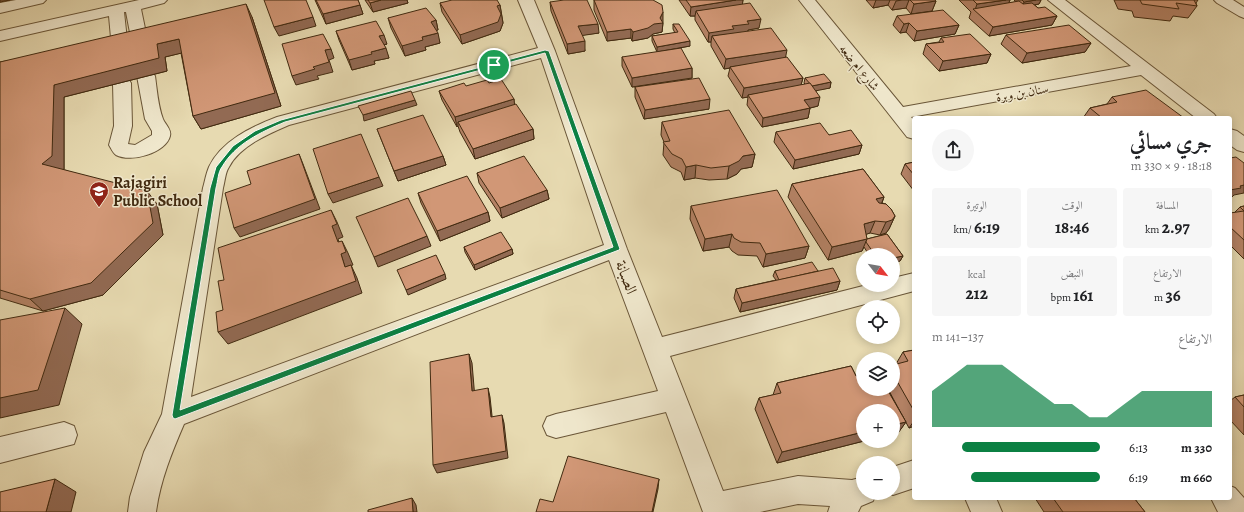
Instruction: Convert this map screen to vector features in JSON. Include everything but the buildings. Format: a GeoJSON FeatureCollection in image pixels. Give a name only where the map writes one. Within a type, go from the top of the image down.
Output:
{"type":"FeatureCollection","features":[{"type":"Feature","properties":{"kind":"street"},"geometry":{"type":"LineString","coordinates":[[0,8],[38,0]]}},
{"type":"Feature","properties":{"kind":"street"},"geometry":{"type":"LineString","coordinates":[[0,36],[159,0]]}},
{"type":"Feature","properties":{"kind":"street","name":"الصبانة"},"geometry":{"type":"LineString","coordinates":[[526,0],[547,51],[616,249],[716,510]]}},
{"type":"Feature","properties":{"kind":"street","name":"شارع ام ضعه"},"geometry":{"type":"LineString","coordinates":[[807,0],[912,131]]}},
{"type":"Feature","properties":{"kind":"street"},"geometry":{"type":"LineString","coordinates":[[1056,0],[1205,116]]}},
{"type":"Feature","properties":{"kind":"street"},"geometry":{"type":"LineString","coordinates":[[1222,0],[1244,14]]}},
{"type":"Feature","properties":{"kind":"street"},"geometry":{"type":"LineString","coordinates":[[133,6],[140,43]]}},
{"type":"Feature","properties":{"kind":"street"},"geometry":{"type":"LineString","coordinates":[[116,10],[120,48]]}},
{"type":"Feature","properties":{"kind":"street"},"geometry":{"type":"LineString","coordinates":[[142,512],[144,498],[158,452],[175,415],[213,188],[218,167],[235,148],[257,132],[283,121],[547,51]]}},
{"type":"Feature","properties":{"kind":"street","name":"سنان بن وبرة"},"geometry":{"type":"LineString","coordinates":[[898,114],[1145,69]]}},
{"type":"Feature","properties":{"kind":"street"},"geometry":{"type":"LineString","coordinates":[[122,82],[123,126],[118,145],[120,149],[124,151],[138,151],[153,144],[161,136],[161,131],[154,119],[146,76]]}},
{"type":"Feature","properties":{"kind":"street"},"geometry":{"type":"LineString","coordinates":[[1232,137],[1244,146]]}},
{"type":"Feature","properties":{"kind":"street"},"geometry":{"type":"LineString","coordinates":[[175,415],[616,249]]}},
{"type":"Feature","properties":{"kind":"street"},"geometry":{"type":"LineString","coordinates":[[654,350],[912,283]]}},
{"type":"Feature","properties":{"kind":"street"},"geometry":{"type":"LineString","coordinates":[[556,426],[673,399]]}},
{"type":"Feature","properties":{"kind":"street"},"geometry":{"type":"LineString","coordinates":[[0,450],[64,435]]}},
{"type":"Feature","properties":{"kind":"street"},"geometry":{"type":"LineString","coordinates":[[900,479],[912,475]]}},
{"type":"Feature","properties":{"kind":"street"},"geometry":{"type":"LineString","coordinates":[[716,510],[798,490],[852,499]]}},
{"type":"Feature","properties":{"kind":"street"},"geometry":{"type":"LineString","coordinates":[[980,500],[988,512]]}},
{"type":"Feature","properties":{"kind":"street"},"geometry":{"type":"LineString","coordinates":[[1227,500],[1237,512]]}},
{"type":"Feature","properties":{"kind":"place","name":"Rajagiri Public School"},"geometry":{"type":"Point","coordinates":[99,208]}},
{"type":"Feature","properties":{"kind":"route"},"geometry":{"type":"LineString","coordinates":[[547,51],[616,249],[175,415],[213,188],[218,167],[235,148],[257,132],[283,121],[494,65],[547,51]]}}]}
